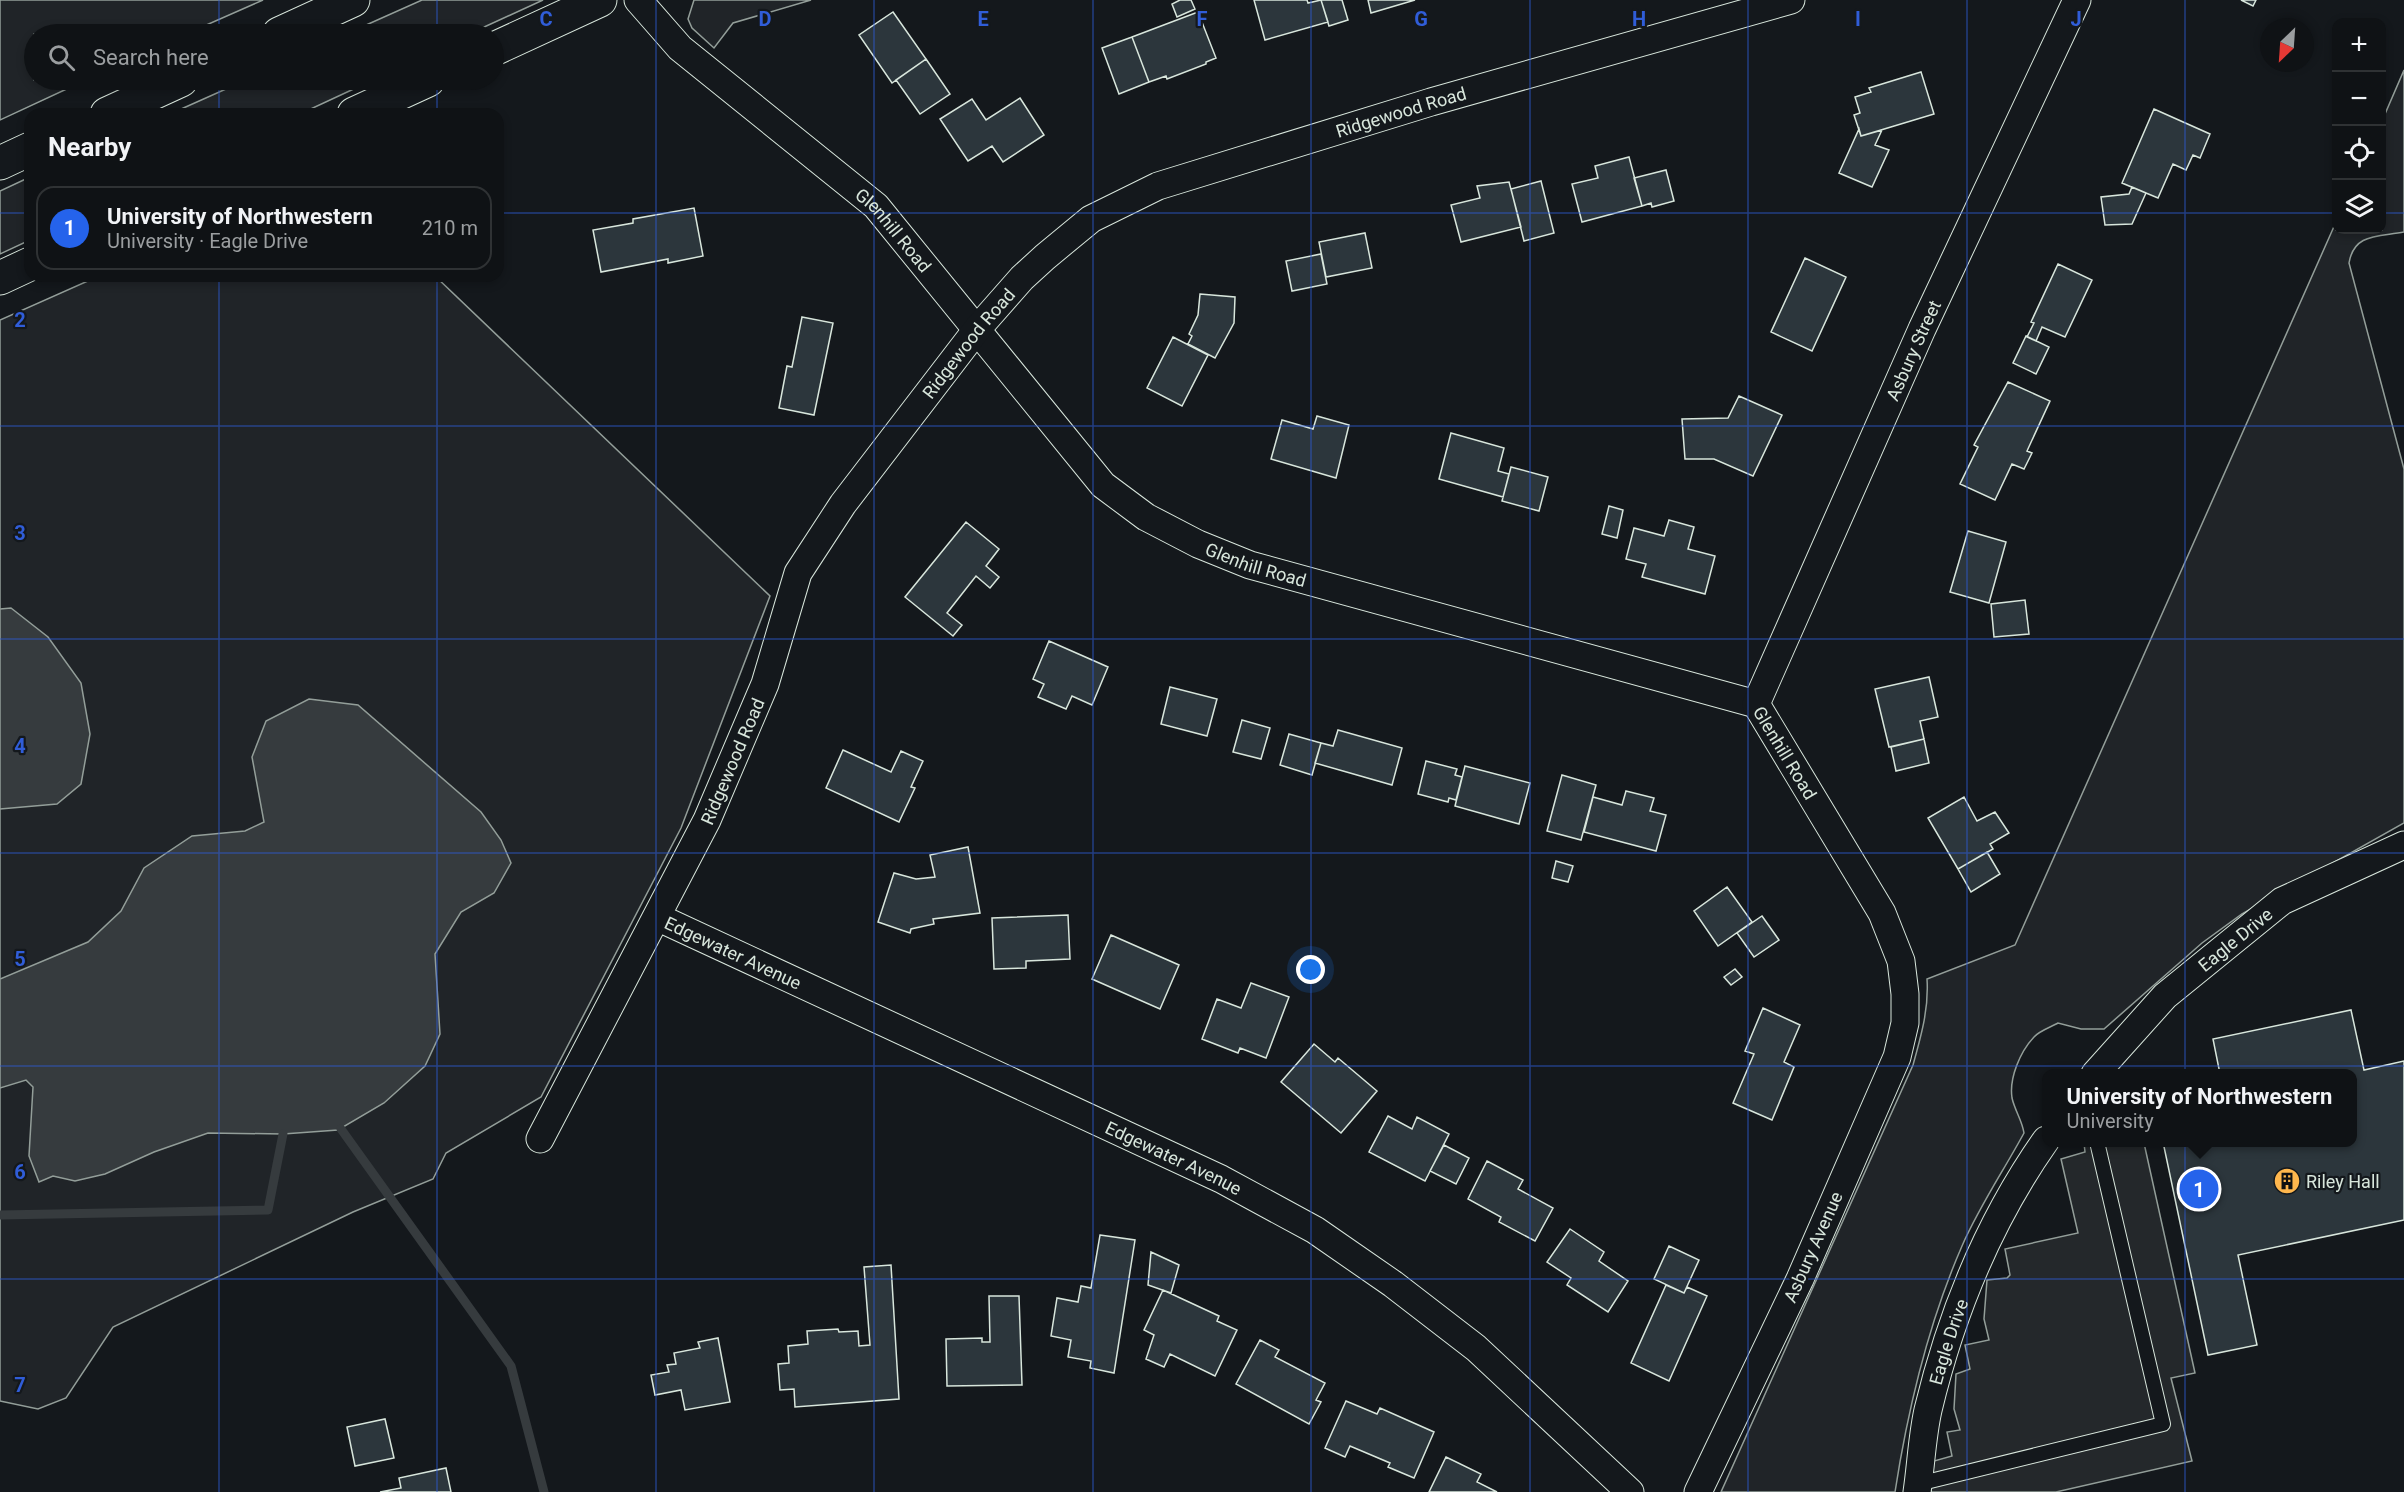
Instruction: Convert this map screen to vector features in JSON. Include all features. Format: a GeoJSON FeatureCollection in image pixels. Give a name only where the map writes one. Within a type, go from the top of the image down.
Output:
{"type":"FeatureCollection","features":[{"type":"Feature","properties":{"kind":"highway"},"geometry":{"type":"LineString","coordinates":[[301,24],[353,0]]}},
{"type":"Feature","properties":{"kind":"highway"},"geometry":{"type":"LineString","coordinates":[[504,44],[600,0]]}},
{"type":"Feature","properties":{"kind":"highway"},"geometry":{"type":"LineString","coordinates":[[119,108],[159,90]]}},
{"type":"Feature","properties":{"kind":"highway"},"geometry":{"type":"LineString","coordinates":[[367,108],[406,90]]}},
{"type":"Feature","properties":{"kind":"highway"},"geometry":{"type":"LineString","coordinates":[[0,163],[24,152]]}},
{"type":"Feature","properties":{"kind":"highway"},"geometry":{"type":"LineString","coordinates":[[0,278],[24,267]]}},
{"type":"Feature","properties":{"kind":"street","name":"Glenhill Road"},"geometry":{"type":"LineString","coordinates":[[638,0],[680,48],[876,206],[978,328],[1103,485],[1146,517],[1198,544],[1250,565],[1756,704],[1882,913],[1901,961],[1905,994]]}},
{"type":"Feature","properties":{"kind":"street","name":"Ridgewood Road"},"geometry":{"type":"LineString","coordinates":[[540,1139],[707,820],[765,684],[798,573],[843,504],[978,328],[1022,278],[1091,219],[1158,186],[1431,102],[1791,0]]}},
{"type":"Feature","properties":{"kind":"street","name":"Asbury Street"},"geometry":{"type":"LineString","coordinates":[[1756,704],[1922,328],[2077,0]]}},
{"type":"Feature","properties":{"kind":"street","name":"Eagle Drive"},"geometry":{"type":"LineString","coordinates":[[2099,1069],[2165,996],[2282,901],[2404,845]]}},
{"type":"Feature","properties":{"kind":"street","name":"Edgewater Avenue"},"geometry":{"type":"LineString","coordinates":[[657,917],[1221,1179],[1315,1230],[1393,1284],[1476,1348],[1630,1492]]}},
{"type":"Feature","properties":{"kind":"street","name":"Asbury Avenue"},"geometry":{"type":"LineString","coordinates":[[1698,1492],[1800,1279],[1897,1057],[1905,1023],[1905,994]]}},
{"type":"Feature","properties":{"kind":"street","name":"Eagle Drive"},"geometry":{"type":"LineString","coordinates":[[1918,1488],[1928,1412],[1948,1338],[1984,1244],[2027,1167],[2042,1146]]}},
{"type":"Feature","properties":{"kind":"lane"},"geometry":{"type":"LineString","coordinates":[[1918,1488],[2163,1424],[2098,1147]]}},
{"type":"Feature","properties":{"kind":"shaded area"},"geometry":{"type":"Polygon","coordinates":[[[0,0],[263,0],[209,24],[24,24],[24,90],[64,90],[0,120],[0,0]]]}},
{"type":"Feature","properties":{"kind":"shaded area"},"geometry":{"type":"Polygon","coordinates":[[[422,0],[543,0],[491,24],[368,24],[422,0]]]}},
{"type":"Feature","properties":{"kind":"shaded area"},"geometry":{"type":"Polygon","coordinates":[[[694,0],[811,0],[733,23],[714,48],[692,28],[688,19],[694,0]]]}},
{"type":"Feature","properties":{"kind":"shaded area"},"geometry":{"type":"Polygon","coordinates":[[[2404,70],[2404,232],[2376,236],[2362,241],[2356,246],[2349,263],[2404,469],[2404,823],[2242,914],[2202,943],[2104,1029],[2081,1029],[2058,1023],[2039,1033],[2029,1043],[2020,1058],[2012,1082],[2013,1103],[2024,1133],[1969,1231],[1939,1306],[1913,1398],[1895,1492],[1721,1492],[1913,1065],[1926,1012],[1927,979],[2015,945],[2332,231],[2332,234],[2386,234],[2386,112],[2404,70]]]}},
{"type":"Feature","properties":{"kind":"shaded area"},"geometry":{"type":"Polygon","coordinates":[[[224,90],[352,90],[313,108],[183,108],[224,90]]]}},
{"type":"Feature","properties":{"kind":"shaded area"},"geometry":{"type":"Polygon","coordinates":[[[24,180],[24,243],[0,254],[0,191],[24,180]]]}},
{"type":"Feature","properties":{"kind":"shaded area"},"geometry":{"type":"Polygon","coordinates":[[[86,282],[441,282],[770,596],[681,828],[541,1097],[446,1153],[433,1179],[353,1212],[113,1327],[66,1398],[38,1409],[0,1401],[0,320],[86,282]]]}},
{"type":"Feature","properties":{"kind":"shaded area"},"geometry":{"type":"Polygon","coordinates":[[[11,608],[48,637],[81,683],[90,734],[81,784],[57,804],[0,809],[0,609],[11,608]]]}},
{"type":"Feature","properties":{"kind":"shaded area"},"geometry":{"type":"Polygon","coordinates":[[[309,699],[358,705],[481,812],[501,840],[511,863],[494,893],[461,912],[435,954],[440,1034],[425,1066],[384,1103],[338,1130],[283,1134],[208,1133],[154,1152],[105,1174],[75,1181],[53,1176],[39,1182],[29,1156],[33,1087],[26,1080],[0,1088],[0,979],[88,942],[121,911],[144,868],[192,836],[245,831],[264,822],[252,757],[266,721],[309,699]]]}},
{"type":"Feature","properties":{"kind":"shaded area"},"geometry":{"type":"Polygon","coordinates":[[[2084,1147],[2145,1147],[2195,1373],[2171,1378],[2192,1461],[2056,1492],[1931,1492],[1934,1461],[1952,1456],[1947,1432],[1960,1430],[1954,1409],[1956,1374],[1970,1369],[1965,1345],[1989,1340],[1984,1319],[1987,1280],[2007,1278],[2010,1275],[2005,1249],[2078,1233],[2061,1159],[2085,1152],[2084,1147]]]}},
{"type":"Feature","properties":{"kind":"building"},"geometry":{"type":"Polygon","coordinates":[[[1180,0],[1191,0],[1195,9],[1177,17],[1172,4],[1180,0]]]}},
{"type":"Feature","properties":{"kind":"building"},"geometry":{"type":"Polygon","coordinates":[[[1254,0],[1307,0],[1308,3],[1321,0],[1328,22],[1265,40],[1254,0]]]}},
{"type":"Feature","properties":{"kind":"building"},"geometry":{"type":"Polygon","coordinates":[[[1321,0],[1342,0],[1348,20],[1329,26],[1321,0]]]}},
{"type":"Feature","properties":{"kind":"building"},"geometry":{"type":"Polygon","coordinates":[[[1368,0],[1415,0],[1371,13],[1368,0]]]}},
{"type":"Feature","properties":{"kind":"building"},"geometry":{"type":"Polygon","coordinates":[[[2241,0],[2256,0],[2253,6],[2241,0]]]}},
{"type":"Feature","properties":{"kind":"building"},"geometry":{"type":"Polygon","coordinates":[[[893,12],[926,59],[892,83],[859,35],[893,12]]]}},
{"type":"Feature","properties":{"kind":"building"},"geometry":{"type":"Polygon","coordinates":[[[1198,12],[1216,58],[1167,79],[1166,76],[1149,82],[1132,37],[1198,12]]]}},
{"type":"Feature","properties":{"kind":"building"},"geometry":{"type":"Polygon","coordinates":[[[1132,37],[1149,82],[1119,94],[1102,48],[1132,37]]]}},
{"type":"Feature","properties":{"kind":"building"},"geometry":{"type":"Polygon","coordinates":[[[926,59],[950,94],[920,114],[896,80],[926,59]]]}},
{"type":"Feature","properties":{"kind":"building"},"geometry":{"type":"Polygon","coordinates":[[[1921,72],[1934,114],[1861,136],[1854,115],[1860,113],[1855,97],[1871,92],[1869,88],[1921,72]]]}},
{"type":"Feature","properties":{"kind":"building"},"geometry":{"type":"Polygon","coordinates":[[[1020,98],[1044,135],[1003,162],[992,146],[968,161],[940,119],[972,99],[986,120],[1020,98]]]}},
{"type":"Feature","properties":{"kind":"building"},"geometry":{"type":"Polygon","coordinates":[[[2154,109],[2210,134],[2200,158],[2193,155],[2186,170],[2173,164],[2158,198],[2122,183],[2154,109]]]}},
{"type":"Feature","properties":{"kind":"building"},"geometry":{"type":"Polygon","coordinates":[[[1859,129],[1861,136],[1882,130],[1875,145],[1889,150],[1872,187],[1839,173],[1859,129]]]}},
{"type":"Feature","properties":{"kind":"building"},"geometry":{"type":"Polygon","coordinates":[[[1629,157],[1642,206],[1582,222],[1572,184],[1598,178],[1595,166],[1629,157]]]}},
{"type":"Feature","properties":{"kind":"building"},"geometry":{"type":"Polygon","coordinates":[[[1666,170],[1674,201],[1652,207],[1651,203],[1642,206],[1634,178],[1666,170]]]}},
{"type":"Feature","properties":{"kind":"building"},"geometry":{"type":"Polygon","coordinates":[[[1541,181],[1554,233],[1524,241],[1511,189],[1541,181]]]}},
{"type":"Feature","properties":{"kind":"building"},"geometry":{"type":"Polygon","coordinates":[[[1509,182],[1521,227],[1461,242],[1451,205],[1480,198],[1477,186],[1509,182]]]}},
{"type":"Feature","properties":{"kind":"building"},"geometry":{"type":"Polygon","coordinates":[[[2132,187],[2146,193],[2132,224],[2105,225],[2101,197],[2129,194],[2132,187]]]}},
{"type":"Feature","properties":{"kind":"building"},"geometry":{"type":"Polygon","coordinates":[[[694,208],[703,256],[668,263],[668,259],[601,272],[593,230],[633,223],[633,219],[694,208]]]}},
{"type":"Feature","properties":{"kind":"building"},"geometry":{"type":"Polygon","coordinates":[[[1365,233],[1372,268],[1326,277],[1319,242],[1365,233]]]}},
{"type":"Feature","properties":{"kind":"building"},"geometry":{"type":"Polygon","coordinates":[[[1321,254],[1327,284],[1292,291],[1286,261],[1321,254]]]}},
{"type":"Feature","properties":{"kind":"building"},"geometry":{"type":"Polygon","coordinates":[[[1805,258],[1846,277],[1812,351],[1771,332],[1805,258]]]}},
{"type":"Feature","properties":{"kind":"building"},"geometry":{"type":"Polygon","coordinates":[[[2058,264],[2092,280],[2065,337],[2042,327],[2036,341],[2027,337],[2034,323],[2031,322],[2058,264]]]}},
{"type":"Feature","properties":{"kind":"building"},"geometry":{"type":"Polygon","coordinates":[[[1200,294],[1235,297],[1234,323],[1215,358],[1188,344],[1192,336],[1189,334],[1198,315],[1200,294]]]}},
{"type":"Feature","properties":{"kind":"building"},"geometry":{"type":"Polygon","coordinates":[[[802,317],[833,323],[814,415],[779,408],[787,366],[792,367],[802,317]]]}},
{"type":"Feature","properties":{"kind":"building"},"geometry":{"type":"Polygon","coordinates":[[[2026,336],[2049,347],[2036,374],[2013,363],[2026,336]]]}},
{"type":"Feature","properties":{"kind":"building"},"geometry":{"type":"Polygon","coordinates":[[[1173,337],[1208,355],[1182,406],[1147,388],[1173,337]]]}},
{"type":"Feature","properties":{"kind":"building"},"geometry":{"type":"Polygon","coordinates":[[[2008,382],[2050,401],[2027,451],[2032,453],[2024,469],[2012,464],[1995,500],[1960,484],[1978,447],[1974,445],[2008,382]]]}},
{"type":"Feature","properties":{"kind":"building"},"geometry":{"type":"Polygon","coordinates":[[[1739,396],[1782,415],[1753,476],[1714,459],[1685,459],[1682,419],[1728,418],[1739,396]]]}},
{"type":"Feature","properties":{"kind":"building"},"geometry":{"type":"Polygon","coordinates":[[[1317,416],[1349,425],[1336,478],[1271,459],[1282,420],[1313,429],[1317,416]]]}},
{"type":"Feature","properties":{"kind":"building"},"geometry":{"type":"Polygon","coordinates":[[[1451,433],[1504,448],[1498,471],[1509,474],[1503,497],[1439,479],[1451,433]]]}},
{"type":"Feature","properties":{"kind":"building"},"geometry":{"type":"Polygon","coordinates":[[[1511,467],[1548,477],[1539,511],[1502,501],[1511,467]]]}},
{"type":"Feature","properties":{"kind":"building"},"geometry":{"type":"Polygon","coordinates":[[[1609,506],[1623,510],[1617,538],[1602,534],[1609,506]]]}},
{"type":"Feature","properties":{"kind":"building"},"geometry":{"type":"Polygon","coordinates":[[[1669,520],[1694,527],[1688,549],[1715,556],[1705,594],[1642,577],[1646,564],[1626,559],[1634,528],[1664,536],[1669,520]]]}},
{"type":"Feature","properties":{"kind":"building"},"geometry":{"type":"Polygon","coordinates":[[[966,522],[999,549],[986,566],[999,577],[990,588],[976,576],[947,613],[962,625],[953,636],[905,597],[966,522]]]}},
{"type":"Feature","properties":{"kind":"building"},"geometry":{"type":"Polygon","coordinates":[[[1968,531],[2006,542],[1989,603],[1950,592],[1968,531]]]}},
{"type":"Feature","properties":{"kind":"building"},"geometry":{"type":"Polygon","coordinates":[[[2025,600],[2029,634],[1994,637],[1991,604],[2025,600]]]}},
{"type":"Feature","properties":{"kind":"building"},"geometry":{"type":"Polygon","coordinates":[[[1049,641],[1108,667],[1092,705],[1072,696],[1066,709],[1038,697],[1044,684],[1033,679],[1049,641]]]}},
{"type":"Feature","properties":{"kind":"building"},"geometry":{"type":"Polygon","coordinates":[[[1929,677],[1938,717],[1920,721],[1924,739],[1889,747],[1875,689],[1929,677]]]}},
{"type":"Feature","properties":{"kind":"building"},"geometry":{"type":"Polygon","coordinates":[[[1170,687],[1217,699],[1207,736],[1161,724],[1170,687]]]}},
{"type":"Feature","properties":{"kind":"building"},"geometry":{"type":"Polygon","coordinates":[[[1242,720],[1270,728],[1261,759],[1233,752],[1242,720]]]}},
{"type":"Feature","properties":{"kind":"building"},"geometry":{"type":"Polygon","coordinates":[[[1338,730],[1402,748],[1392,785],[1315,763],[1321,743],[1333,746],[1338,730]]]}},
{"type":"Feature","properties":{"kind":"building"},"geometry":{"type":"Polygon","coordinates":[[[1289,734],[1321,743],[1312,775],[1280,765],[1289,734]]]}},
{"type":"Feature","properties":{"kind":"building"},"geometry":{"type":"Polygon","coordinates":[[[1924,739],[1929,763],[1896,771],[1891,747],[1924,739]]]}},
{"type":"Feature","properties":{"kind":"building"},"geometry":{"type":"Polygon","coordinates":[[[843,750],[891,772],[901,751],[923,761],[911,787],[915,788],[899,822],[826,788],[843,750]]]}},
{"type":"Feature","properties":{"kind":"building"},"geometry":{"type":"Polygon","coordinates":[[[1426,761],[1457,769],[1455,775],[1462,777],[1456,800],[1449,798],[1448,802],[1418,794],[1426,761]]]}},
{"type":"Feature","properties":{"kind":"building"},"geometry":{"type":"Polygon","coordinates":[[[1465,766],[1530,783],[1519,824],[1455,806],[1465,766]]]}},
{"type":"Feature","properties":{"kind":"building"},"geometry":{"type":"Polygon","coordinates":[[[1562,775],[1596,785],[1581,840],[1547,831],[1562,775]]]}},
{"type":"Feature","properties":{"kind":"building"},"geometry":{"type":"Polygon","coordinates":[[[1626,791],[1654,798],[1650,811],[1666,815],[1656,851],[1584,832],[1593,797],[1622,805],[1626,791]]]}},
{"type":"Feature","properties":{"kind":"building"},"geometry":{"type":"Polygon","coordinates":[[[1964,797],[1977,821],[1995,812],[2009,833],[1990,844],[1993,849],[1958,869],[1928,818],[1964,797]]]}},
{"type":"Feature","properties":{"kind":"building"},"geometry":{"type":"Polygon","coordinates":[[[968,847],[980,913],[933,919],[934,924],[911,929],[910,933],[878,922],[894,873],[916,879],[935,877],[930,855],[968,847]]]}},
{"type":"Feature","properties":{"kind":"building"},"geometry":{"type":"Polygon","coordinates":[[[1987,852],[2000,874],[1971,892],[1958,869],[1987,852]]]}},
{"type":"Feature","properties":{"kind":"building"},"geometry":{"type":"Polygon","coordinates":[[[1556,861],[1573,866],[1568,882],[1552,878],[1556,861]]]}},
{"type":"Feature","properties":{"kind":"building"},"geometry":{"type":"Polygon","coordinates":[[[1727,887],[1752,922],[1718,946],[1694,911],[1727,887]]]}},
{"type":"Feature","properties":{"kind":"building"},"geometry":{"type":"Polygon","coordinates":[[[1068,915],[1070,959],[1026,961],[1026,968],[994,969],[992,918],[1068,915]]]}},
{"type":"Feature","properties":{"kind":"building"},"geometry":{"type":"Polygon","coordinates":[[[1762,916],[1779,940],[1754,957],[1737,933],[1762,916]]]}},
{"type":"Feature","properties":{"kind":"building"},"geometry":{"type":"Polygon","coordinates":[[[1111,935],[1179,965],[1160,1009],[1092,979],[1111,935]]]}},
{"type":"Feature","properties":{"kind":"building"},"geometry":{"type":"Polygon","coordinates":[[[1735,969],[1742,977],[1731,985],[1724,977],[1735,969]]]}},
{"type":"Feature","properties":{"kind":"building"},"geometry":{"type":"Polygon","coordinates":[[[1251,983],[1289,997],[1266,1058],[1240,1048],[1238,1053],[1202,1039],[1217,999],[1241,1008],[1251,983]]]}},
{"type":"Feature","properties":{"kind":"building"},"geometry":{"type":"Polygon","coordinates":[[[1763,1008],[1800,1025],[1784,1062],[1794,1067],[1772,1120],[1733,1103],[1754,1054],[1745,1051],[1763,1008]]]}},
{"type":"Feature","properties":{"kind":"building","name":"Riley Hall"},"geometry":{"type":"Polygon","coordinates":[[[2351,1010],[2364,1070],[2404,1061],[2404,1220],[2238,1255],[2257,1345],[2208,1355],[2164,1147],[2357,1147],[2357,1069],[2219,1069],[2213,1039],[2351,1010]]]}},
{"type":"Feature","properties":{"kind":"building"},"geometry":{"type":"Polygon","coordinates":[[[1314,1044],[1335,1062],[1338,1058],[1377,1091],[1341,1133],[1281,1082],[1314,1044]]]}},
{"type":"Feature","properties":{"kind":"building"},"geometry":{"type":"Polygon","coordinates":[[[1388,1116],[1412,1129],[1417,1117],[1449,1134],[1425,1181],[1369,1152],[1388,1116]]]}},
{"type":"Feature","properties":{"kind":"building"},"geometry":{"type":"Polygon","coordinates":[[[1444,1145],[1469,1158],[1456,1184],[1430,1171],[1444,1145]]]}},
{"type":"Feature","properties":{"kind":"building"},"geometry":{"type":"Polygon","coordinates":[[[1487,1161],[1523,1180],[1518,1189],[1553,1208],[1535,1241],[1499,1222],[1501,1217],[1468,1199],[1487,1161]]]}},
{"type":"Feature","properties":{"kind":"building"},"geometry":{"type":"Polygon","coordinates":[[[1570,1229],[1604,1252],[1599,1261],[1628,1281],[1608,1312],[1567,1285],[1571,1278],[1547,1262],[1570,1229]]]}},
{"type":"Feature","properties":{"kind":"building"},"geometry":{"type":"Polygon","coordinates":[[[1100,1235],[1135,1240],[1114,1373],[1090,1368],[1091,1361],[1068,1357],[1071,1340],[1051,1336],[1057,1298],[1078,1302],[1081,1286],[1091,1288],[1100,1235]]]}},
{"type":"Feature","properties":{"kind":"building"},"geometry":{"type":"Polygon","coordinates":[[[1669,1246],[1699,1260],[1684,1293],[1654,1279],[1669,1246]]]}},
{"type":"Feature","properties":{"kind":"building"},"geometry":{"type":"Polygon","coordinates":[[[1151,1252],[1179,1265],[1171,1293],[1148,1285],[1151,1252]]]}},
{"type":"Feature","properties":{"kind":"building"},"geometry":{"type":"Polygon","coordinates":[[[891,1265],[899,1399],[795,1407],[794,1389],[780,1390],[778,1364],[789,1363],[788,1346],[808,1344],[807,1331],[838,1329],[839,1332],[858,1331],[859,1346],[870,1345],[864,1267],[891,1265]]]}},
{"type":"Feature","properties":{"kind":"building"},"geometry":{"type":"Polygon","coordinates":[[[1666,1285],[1684,1293],[1687,1287],[1707,1296],[1669,1381],[1631,1363],[1666,1285]]]}},
{"type":"Feature","properties":{"kind":"building"},"geometry":{"type":"Polygon","coordinates":[[[1163,1290],[1219,1316],[1217,1321],[1237,1330],[1215,1376],[1170,1354],[1164,1367],[1146,1359],[1154,1335],[1144,1330],[1163,1290]]]}},
{"type":"Feature","properties":{"kind":"building"},"geometry":{"type":"Polygon","coordinates":[[[989,1296],[1019,1296],[1022,1385],[947,1386],[946,1339],[982,1338],[982,1342],[990,1342],[989,1296]]]}},
{"type":"Feature","properties":{"kind":"building"},"geometry":{"type":"Polygon","coordinates":[[[718,1338],[730,1402],[685,1410],[681,1390],[655,1395],[651,1375],[669,1372],[667,1365],[676,1364],[674,1353],[700,1348],[698,1342],[718,1338]]]}},
{"type":"Feature","properties":{"kind":"building"},"geometry":{"type":"Polygon","coordinates":[[[1260,1340],[1279,1350],[1275,1357],[1325,1383],[1316,1400],[1321,1402],[1309,1424],[1236,1384],[1260,1340]]]}},
{"type":"Feature","properties":{"kind":"building"},"geometry":{"type":"Polygon","coordinates":[[[1346,1401],[1377,1414],[1380,1408],[1434,1432],[1414,1478],[1388,1467],[1390,1463],[1350,1446],[1345,1457],[1325,1448],[1346,1401]]]}},
{"type":"Feature","properties":{"kind":"building"},"geometry":{"type":"Polygon","coordinates":[[[385,1419],[394,1458],[355,1466],[347,1427],[385,1419]]]}},
{"type":"Feature","properties":{"kind":"building"},"geometry":{"type":"Polygon","coordinates":[[[1446,1457],[1481,1474],[1477,1482],[1497,1492],[1429,1492],[1446,1457]]]}},
{"type":"Feature","properties":{"kind":"building"},"geometry":{"type":"Polygon","coordinates":[[[446,1468],[451,1492],[380,1492],[401,1488],[399,1478],[446,1468]]]}},
{"type":"Feature","properties":{"kind":"waterway"},"geometry":{"type":"LineString","coordinates":[[341,1129],[511,1366],[544,1492]]}},
{"type":"Feature","properties":{"kind":"waterway"},"geometry":{"type":"LineString","coordinates":[[0,1215],[268,1210],[283,1134]]}},
{"type":"Feature","properties":{"kind":"place","name":"Riley Hall"},"geometry":{"type":"Point","coordinates":[2287,1181]}},
{"type":"Feature","properties":{"kind":"place","name":"University of Northwestern"},"geometry":{"type":"Point","coordinates":[2199,1189]}}]}
